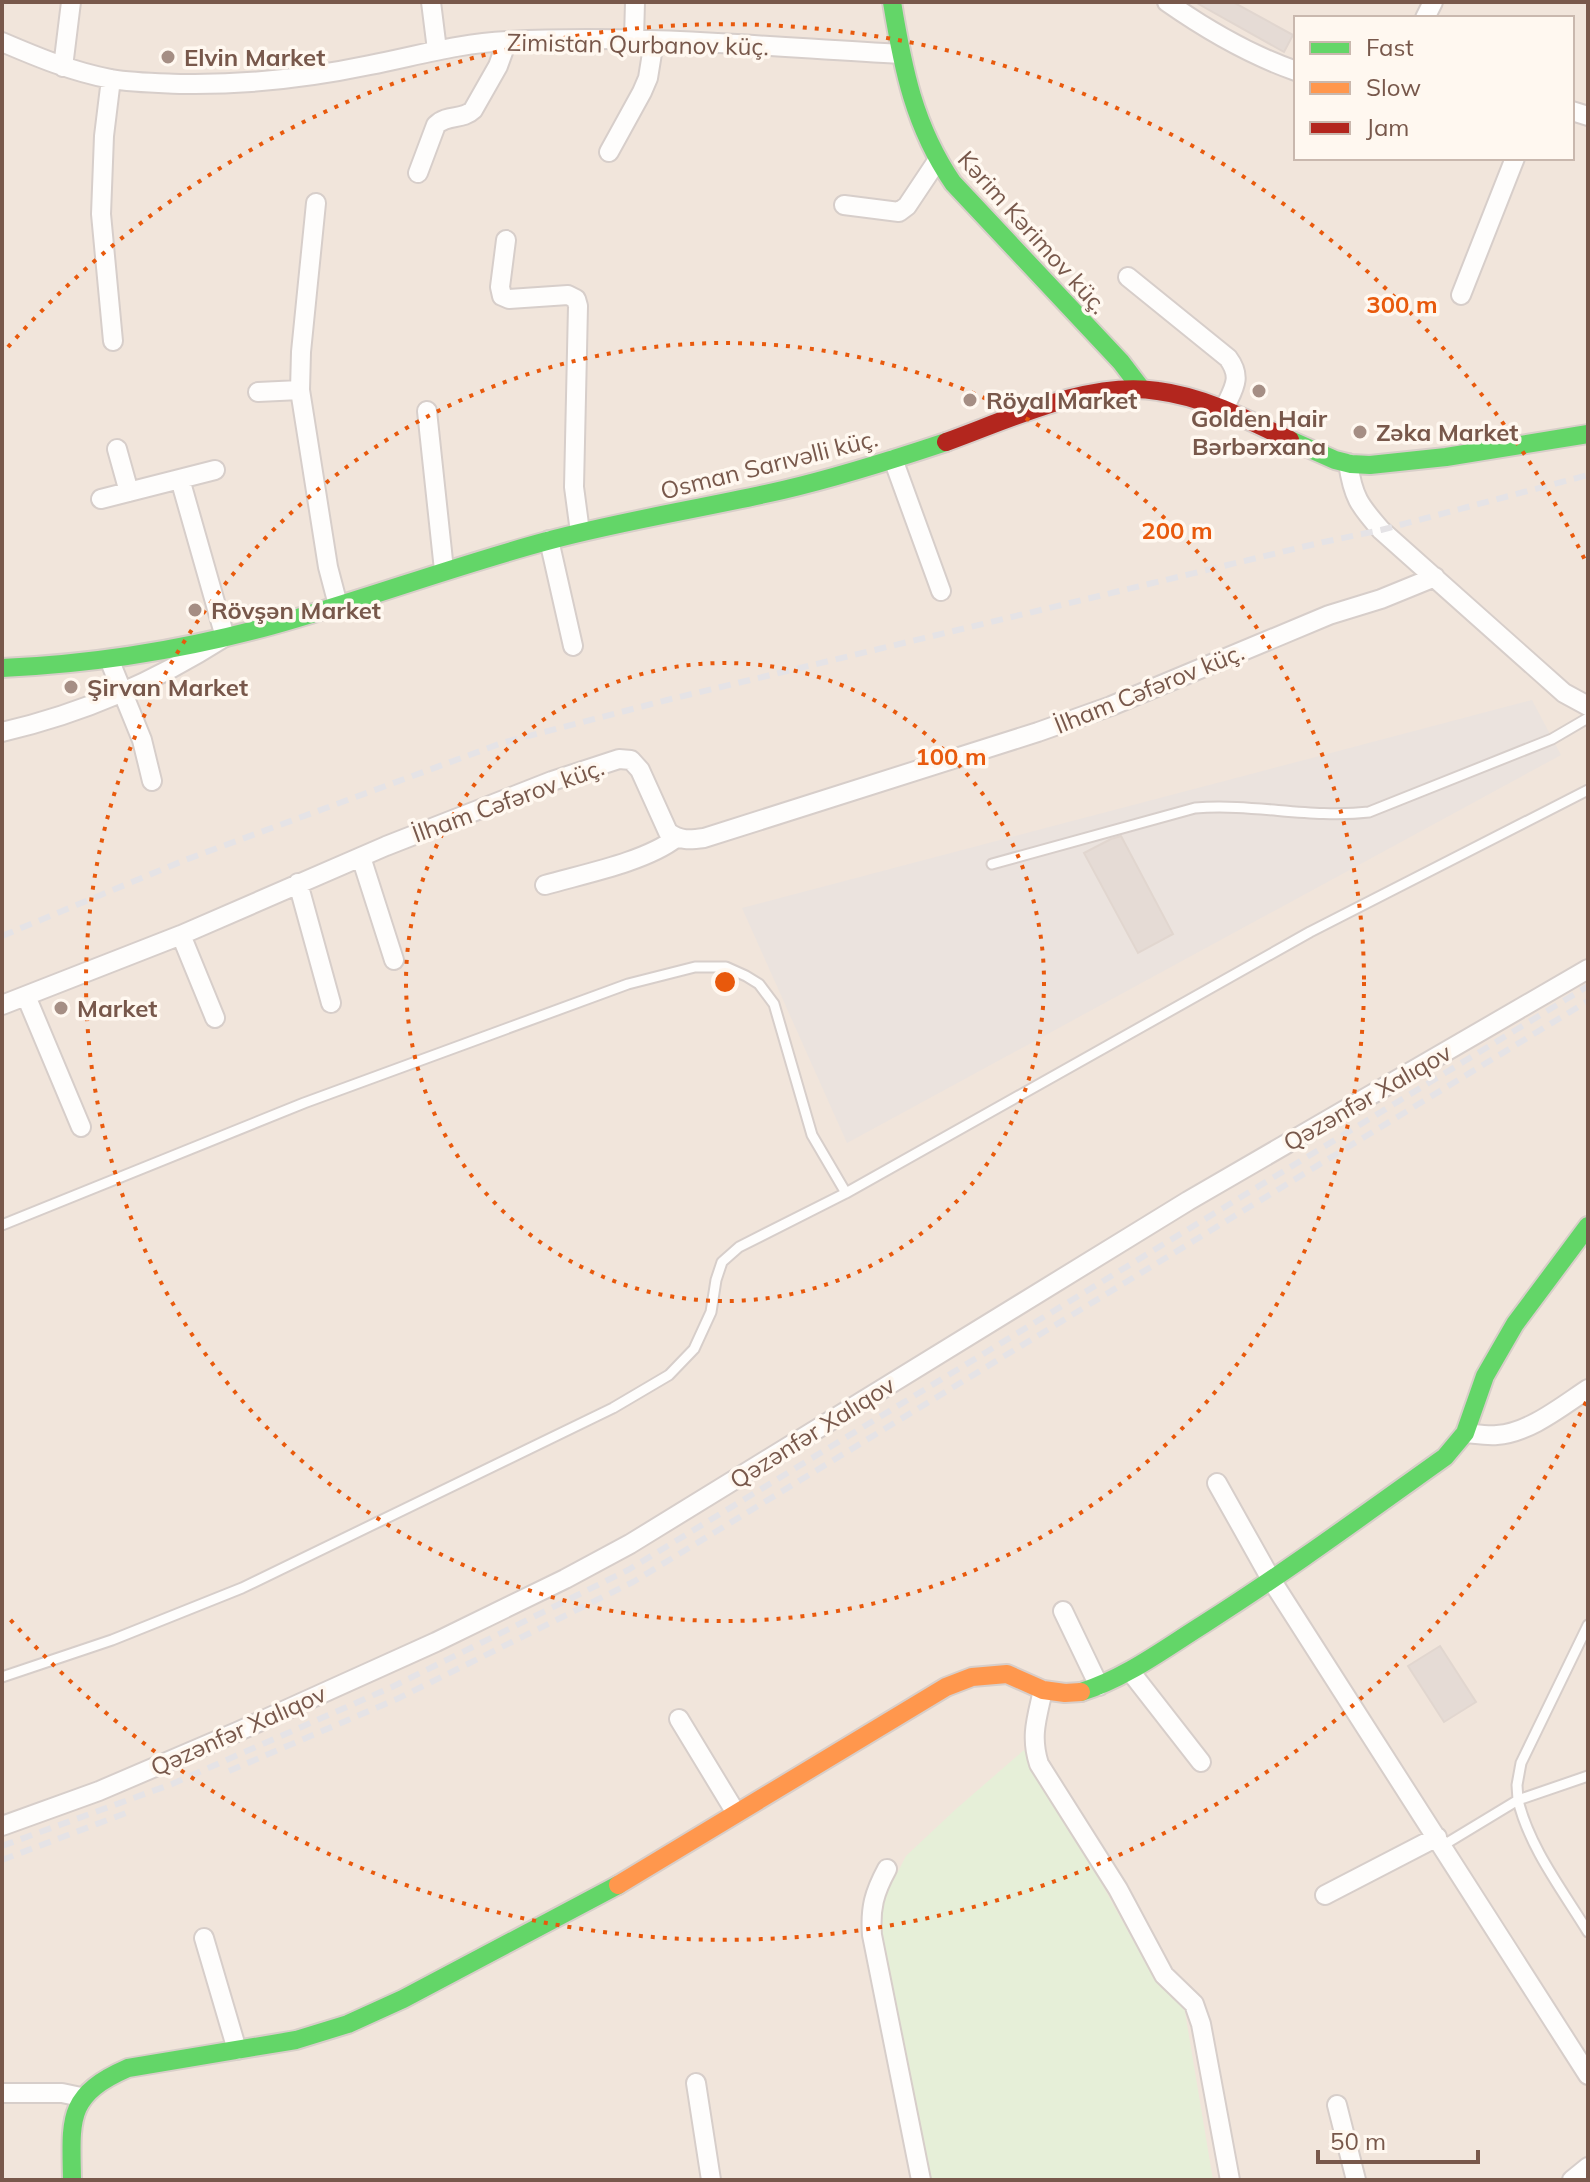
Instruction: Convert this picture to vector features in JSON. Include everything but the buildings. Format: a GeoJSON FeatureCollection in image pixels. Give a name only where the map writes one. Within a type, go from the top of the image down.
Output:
{"type":"FeatureCollection","features":[{"type":"Feature","properties":{"kind":"street"},"geometry":{"type":"LineString","coordinates":[[63,67],[71,2]]}},
{"type":"Feature","properties":{"kind":"street"},"geometry":{"type":"LineString","coordinates":[[431,2],[437,50]]}},
{"type":"Feature","properties":{"kind":"street"},"geometry":{"type":"LineString","coordinates":[[634,39],[635,2]]}},
{"type":"Feature","properties":{"kind":"street","name":"Kərim Kərimov küç."},"geometry":{"type":"LineString","coordinates":[[892,2],[915,110],[937,161],[953,183],[1121,362],[1140,387]]}},
{"type":"Feature","properties":{"kind":"street"},"geometry":{"type":"LineString","coordinates":[[1167,2],[1198,23],[1268,61],[1294,70]]}},
{"type":"Feature","properties":{"kind":"street","name":"Zimistan Qurbanov küç."},"geometry":{"type":"LineString","coordinates":[[2,42],[63,67],[111,79],[197,84],[273,82],[472,43],[507,41],[634,39],[901,54]]}},
{"type":"Feature","properties":{"kind":"street"},"geometry":{"type":"LineString","coordinates":[[418,173],[436,125],[442,119],[468,115],[473,110],[498,66],[507,41]]}},
{"type":"Feature","properties":{"kind":"street"},"geometry":{"type":"LineString","coordinates":[[609,152],[648,78],[654,41]]}},
{"type":"Feature","properties":{"kind":"street"},"geometry":{"type":"LineString","coordinates":[[111,79],[104,136],[101,214],[113,341]]}},
{"type":"Feature","properties":{"kind":"street"},"geometry":{"type":"LineString","coordinates":[[1461,295],[1514,160]]}},
{"type":"Feature","properties":{"kind":"street"},"geometry":{"type":"LineString","coordinates":[[844,205],[899,212],[907,206],[937,161]]}},
{"type":"Feature","properties":{"kind":"street"},"geometry":{"type":"LineString","coordinates":[[316,203],[300,390],[328,567],[338,605]]}},
{"type":"Feature","properties":{"kind":"street"},"geometry":{"type":"LineString","coordinates":[[506,240],[500,287],[502,296],[509,299],[568,295],[576,299],[578,306],[574,487],[580,532]]}},
{"type":"Feature","properties":{"kind":"street"},"geometry":{"type":"LineString","coordinates":[[1128,277],[1235,367],[1235,385],[1224,409]]}},
{"type":"Feature","properties":{"kind":"street","name":"Osman Sarıvəlli küç."},"geometry":{"type":"LineString","coordinates":[[2,668],[43,667],[109,659],[225,637],[549,540],[815,482],[1045,407],[1109,390],[1140,387],[1178,394],[1224,409],[1322,455],[1369,466],[1588,434]]}},
{"type":"Feature","properties":{"kind":"street"},"geometry":{"type":"LineString","coordinates":[[258,392],[300,390]]}},
{"type":"Feature","properties":{"kind":"street"},"geometry":{"type":"LineString","coordinates":[[427,411],[444,570]]}},
{"type":"Feature","properties":{"kind":"street"},"geometry":{"type":"LineString","coordinates":[[117,449],[129,492]]}},
{"type":"Feature","properties":{"kind":"street"},"geometry":{"type":"LineString","coordinates":[[893,459],[941,591]]}},
{"type":"Feature","properties":{"kind":"street"},"geometry":{"type":"LineString","coordinates":[[1348,463],[1351,486],[1359,505],[1381,530],[1564,693],[1588,706]]}},
{"type":"Feature","properties":{"kind":"street"},"geometry":{"type":"LineString","coordinates":[[101,499],[215,470]]}},
{"type":"Feature","properties":{"kind":"street"},"geometry":{"type":"LineString","coordinates":[[2,732],[66,715],[122,694],[225,637],[180,479]]}},
{"type":"Feature","properties":{"kind":"street"},"geometry":{"type":"LineString","coordinates":[[549,540],[573,646]]}},
{"type":"Feature","properties":{"kind":"street","name":"İlham Cəfərov küç."},"geometry":{"type":"LineString","coordinates":[[2,1005],[181,935],[361,857],[552,781],[619,759],[631,760],[640,770],[668,832],[676,838],[688,840],[704,838],[1111,706],[1329,615],[1381,599],[1435,577]]}},
{"type":"Feature","properties":{"kind":"street"},"geometry":{"type":"LineString","coordinates":[[109,659],[142,740],[152,781]]}},
{"type":"Feature","properties":{"kind":"street"},"geometry":{"type":"LineString","coordinates":[[545,885],[647,855],[676,838]]}},
{"type":"Feature","properties":{"kind":"street"},"geometry":{"type":"LineString","coordinates":[[361,857],[394,960]]}},
{"type":"Feature","properties":{"kind":"street"},"geometry":{"type":"LineString","coordinates":[[298,883],[331,1003]]}},
{"type":"Feature","properties":{"kind":"street"},"geometry":{"type":"LineString","coordinates":[[181,935],[215,1018]]}},
{"type":"Feature","properties":{"kind":"street","name":"Qəzənfər Xalıqov"},"geometry":{"type":"LineString","coordinates":[[2,1826],[99,1791],[239,1731],[436,1642],[630,1544],[1188,1201],[1588,969]]}},
{"type":"Feature","properties":{"kind":"street"},"geometry":{"type":"LineString","coordinates":[[26,996],[81,1127]]}},
{"type":"Feature","properties":{"kind":"street"},"geometry":{"type":"LineString","coordinates":[[72,2180],[75,2112],[81,2097],[91,2086],[109,2075],[128,2068],[296,2040],[335,2028],[403,1999],[626,1881],[946,1687],[972,1677],[1007,1674],[1043,1690],[1080,1692],[1130,1671],[1272,1581],[1445,1457],[1465,1433],[1485,1376],[1515,1324],[1588,1226]]}},
{"type":"Feature","properties":{"kind":"street"},"geometry":{"type":"LineString","coordinates":[[1465,1433],[1499,1435],[1518,1429],[1534,1423],[1588,1389]]}},
{"type":"Feature","properties":{"kind":"street"},"geometry":{"type":"LineString","coordinates":[[1217,1483],[1272,1581],[1588,2075]]}},
{"type":"Feature","properties":{"kind":"street"},"geometry":{"type":"LineString","coordinates":[[1063,1611],[1099,1686]]}},
{"type":"Feature","properties":{"kind":"street"},"geometry":{"type":"LineString","coordinates":[[1130,1671],[1201,1762]]}},
{"type":"Feature","properties":{"kind":"street"},"geometry":{"type":"LineString","coordinates":[[1043,1690],[1033,1734],[1039,1764],[1118,1889],[1164,1975],[1194,2004],[1201,2024],[1230,2180]]}},
{"type":"Feature","properties":{"kind":"street"},"geometry":{"type":"LineString","coordinates":[[679,1719],[736,1813]]}},
{"type":"Feature","properties":{"kind":"street"},"geometry":{"type":"LineString","coordinates":[[1325,1895],[1440,1841]]}},
{"type":"Feature","properties":{"kind":"street"},"geometry":{"type":"LineString","coordinates":[[887,1869],[876,1889],[870,1914],[872,1935],[921,2180]]}},
{"type":"Feature","properties":{"kind":"street"},"geometry":{"type":"LineString","coordinates":[[204,1938],[237,2050]]}},
{"type":"Feature","properties":{"kind":"street"},"geometry":{"type":"LineString","coordinates":[[696,2083],[711,2180]]}},
{"type":"Feature","properties":{"kind":"street"},"geometry":{"type":"LineString","coordinates":[[2,2093],[62,2093],[81,2097]]}},
{"type":"Feature","properties":{"kind":"street"},"geometry":{"type":"LineString","coordinates":[[1337,2105],[1356,2180]]}},
{"type":"Feature","properties":{"kind":"street"},"geometry":{"type":"LineString","coordinates":[[1572,2180],[1588,2167]]}},
{"type":"Feature","properties":{"kind":"lane"},"geometry":{"type":"LineString","coordinates":[[992,864],[1195,808],[1220,806],[1343,815],[1369,812],[1552,739],[1588,718]]}},
{"type":"Feature","properties":{"kind":"lane"},"geometry":{"type":"LineString","coordinates":[[2,1677],[112,1640],[242,1588],[613,1408],[669,1375],[694,1349],[711,1312],[722,1262],[739,1247],[846,1193],[1310,932],[1588,790]]}},
{"type":"Feature","properties":{"kind":"lane"},"geometry":{"type":"LineString","coordinates":[[2,1225],[304,1103],[628,984],[695,967],[726,967],[746,976],[759,984],[774,1004],[812,1135],[846,1193]]}},
{"type":"Feature","properties":{"kind":"lane"},"geometry":{"type":"LineString","coordinates":[[1588,1625],[1521,1763],[1517,1785],[1523,1822],[1531,1839],[1588,1932]]}},
{"type":"Feature","properties":{"kind":"lane"},"geometry":{"type":"LineString","coordinates":[[1440,1841],[1518,1800],[1588,1776]]}},
{"type":"Feature","properties":{"kind":"shaded area"},"geometry":{"type":"Polygon","coordinates":[[[2,2],[1588,2],[1588,2180],[2,2180],[2,2]]]}},
{"type":"Feature","properties":{"kind":"shaded area"},"geometry":{"type":"Polygon","coordinates":[[[1532,700],[1561,755],[847,1143],[742,908],[1532,700]]]}},
{"type":"Feature","properties":{"kind":"green space"},"geometry":{"type":"Polygon","coordinates":[[[1024,1750],[1153,1976],[1184,2006],[1213,2180],[928,2180],[880,1932],[879,1908],[906,1856],[1024,1750]]]}},
{"type":"Feature","properties":{"kind":"railway"},"geometry":{"type":"LineString","coordinates":[[2,936],[185,860],[502,743],[671,699],[1381,530],[1588,475]]}},
{"type":"Feature","properties":{"kind":"railway"},"geometry":{"type":"LineString","coordinates":[[2,1846],[172,1784],[392,1687],[628,1570],[1588,986]]}},
{"type":"Feature","properties":{"kind":"railway"},"geometry":{"type":"LineString","coordinates":[[229,1771],[397,1699],[633,1582],[1588,1001]]}},
{"type":"Feature","properties":{"kind":"railway"},"geometry":{"type":"LineString","coordinates":[[2,1860],[126,1813]]}},
{"type":"Feature","properties":{"kind":"traffic: fast"},"geometry":{"type":"LineString","coordinates":[[892,2],[919,118],[953,183],[1121,362],[1140,387]]}},
{"type":"Feature","properties":{"kind":"traffic: fast"},"geometry":{"type":"LineString","coordinates":[[1290,440],[1335,460],[1370,465],[1446,457],[1588,434]]}},
{"type":"Feature","properties":{"kind":"traffic: fast"},"geometry":{"type":"LineString","coordinates":[[2,668],[104,659],[237,635],[547,541],[804,485],[946,442]]}},
{"type":"Feature","properties":{"kind":"traffic: fast"},"geometry":{"type":"LineString","coordinates":[[1081,1692],[1129,1671],[1204,1624],[1445,1457],[1465,1433],[1485,1376],[1515,1324],[1588,1226]]}},
{"type":"Feature","properties":{"kind":"traffic: fast"},"geometry":{"type":"LineString","coordinates":[[72,2180],[76,2111],[93,2088],[108,2078],[128,2068],[296,2040],[348,2024],[403,1999],[618,1885]]}},
{"type":"Feature","properties":{"kind":"traffic: slow"},"geometry":{"type":"LineString","coordinates":[[618,1885],[946,1687],[972,1677],[1007,1674],[1043,1690],[1081,1692]]}},
{"type":"Feature","properties":{"kind":"traffic: jam"},"geometry":{"type":"LineString","coordinates":[[946,442],[1078,396],[1132,389],[1193,398],[1290,440]]}},
{"type":"Feature","properties":{"kind":"place","name":"Elvin Market"},"geometry":{"type":"Point","coordinates":[168,57]}},
{"type":"Feature","properties":{"kind":"place","name":"Golden Hair Bərbərxana"},"geometry":{"type":"Point","coordinates":[1259,391]}},
{"type":"Feature","properties":{"kind":"place","name":"Röyal Market"},"geometry":{"type":"Point","coordinates":[970,400]}},
{"type":"Feature","properties":{"kind":"place","name":"Zəka Market"},"geometry":{"type":"Point","coordinates":[1360,432]}},
{"type":"Feature","properties":{"kind":"place","name":"Rövşən Market"},"geometry":{"type":"Point","coordinates":[195,610]}},
{"type":"Feature","properties":{"kind":"place","name":"Şirvan Market"},"geometry":{"type":"Point","coordinates":[71,687]}},
{"type":"Feature","properties":{"kind":"place","name":"Market"},"geometry":{"type":"Point","coordinates":[61,1008]}}]}
